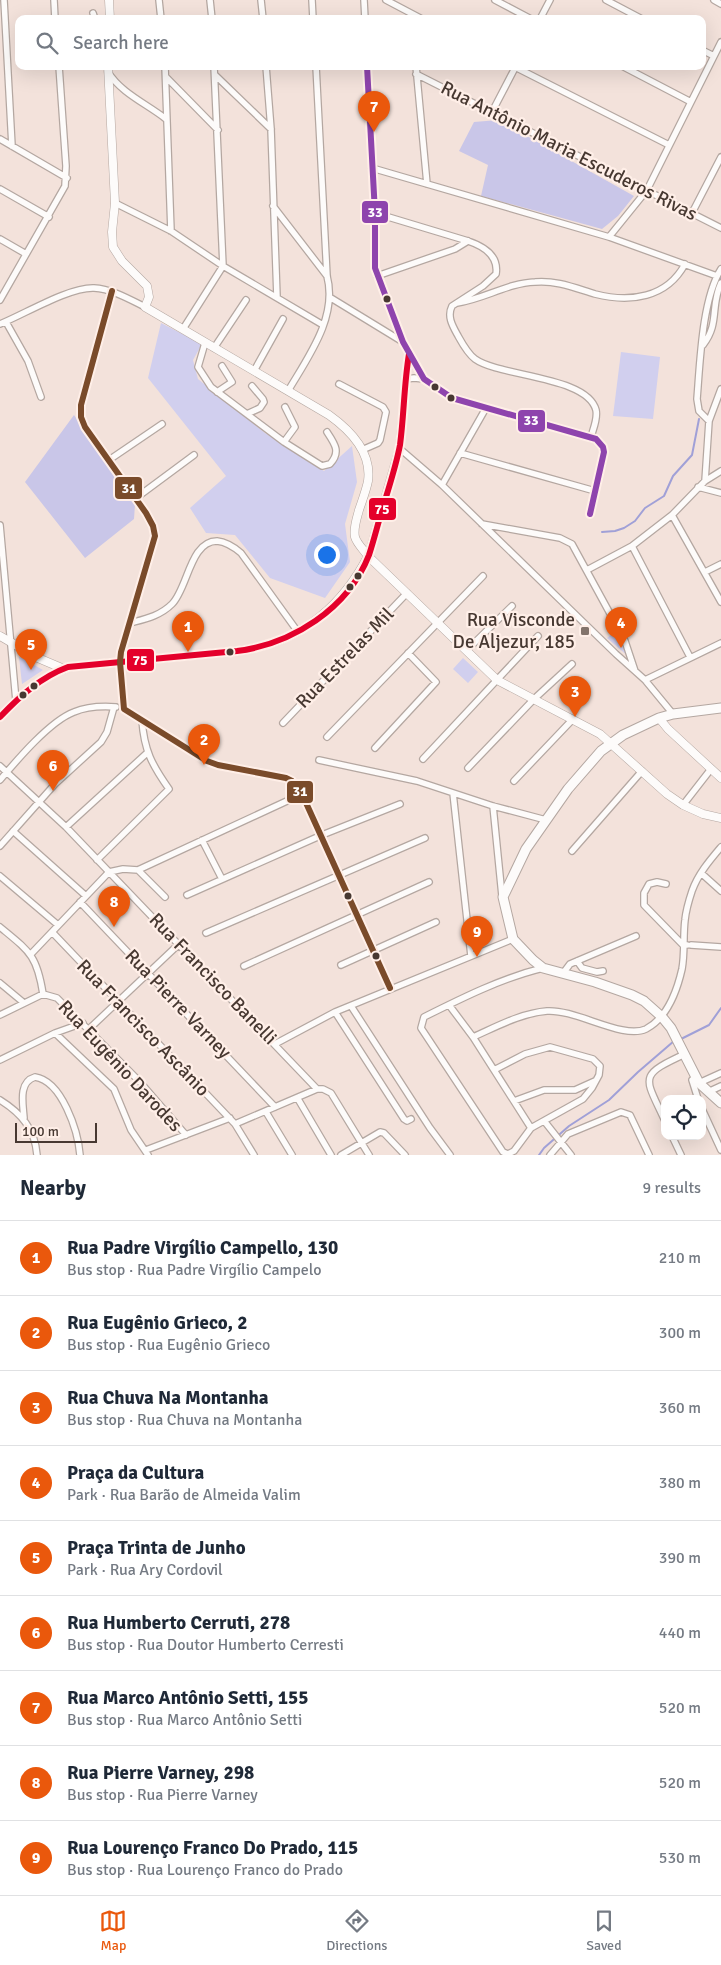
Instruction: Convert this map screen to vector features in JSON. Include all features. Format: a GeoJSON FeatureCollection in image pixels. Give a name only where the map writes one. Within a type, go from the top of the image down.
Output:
{"type":"FeatureCollection","features":[{"type":"Feature","properties":{"kind":"main road"},"geometry":{"type":"LineString","coordinates":[[719,711],[674,714],[659,718],[623,735],[601,751],[588,764],[546,820],[526,850],[503,897],[513,939],[543,968],[564,972],[632,995],[644,1001],[671,1028],[698,1080],[721,1103]]}},
{"type":"Feature","properties":{"kind":"street"},"geometry":{"type":"LineString","coordinates":[[4,0],[12,146]]}},
{"type":"Feature","properties":{"kind":"street"},"geometry":{"type":"LineString","coordinates":[[54,0],[55,15]]}},
{"type":"Feature","properties":{"kind":"street"},"geometry":{"type":"LineString","coordinates":[[104,0],[105,15]]}},
{"type":"Feature","properties":{"kind":"street"},"geometry":{"type":"LineString","coordinates":[[109,0],[110,15]]}},
{"type":"Feature","properties":{"kind":"street"},"geometry":{"type":"LineString","coordinates":[[159,0],[161,15]]}},
{"type":"Feature","properties":{"kind":"street"},"geometry":{"type":"LineString","coordinates":[[210,0],[212,15]]}},
{"type":"Feature","properties":{"kind":"street"},"geometry":{"type":"LineString","coordinates":[[261,0],[263,15]]}},
{"type":"Feature","properties":{"kind":"street"},"geometry":{"type":"LineString","coordinates":[[312,0],[313,15]]}},
{"type":"Feature","properties":{"kind":"street"},"geometry":{"type":"LineString","coordinates":[[364,0],[365,15]]}},
{"type":"Feature","properties":{"kind":"street"},"geometry":{"type":"LineString","coordinates":[[386,0],[413,15]]}},
{"type":"Feature","properties":{"kind":"street"},"geometry":{"type":"LineString","coordinates":[[495,0],[523,15]]}},
{"type":"Feature","properties":{"kind":"street"},"geometry":{"type":"LineString","coordinates":[[542,15],[550,0]]}},
{"type":"Feature","properties":{"kind":"street"},"geometry":{"type":"LineString","coordinates":[[606,0],[634,15]]}},
{"type":"Feature","properties":{"kind":"street"},"geometry":{"type":"LineString","coordinates":[[714,0],[721,4]]}},
{"type":"Feature","properties":{"kind":"street"},"geometry":{"type":"LineString","coordinates":[[609,237],[647,190],[721,42]]}},
{"type":"Feature","properties":{"kind":"street"},"geometry":{"type":"LineString","coordinates":[[706,52],[714,56]]}},
{"type":"Feature","properties":{"kind":"street"},"geometry":{"type":"LineString","coordinates":[[0,300],[2,290],[64,190],[67,178],[59,70]]}},
{"type":"Feature","properties":{"kind":"street"},"geometry":{"type":"LineString","coordinates":[[109,70],[117,204]]}},
{"type":"Feature","properties":{"kind":"street"},"geometry":{"type":"LineString","coordinates":[[110,70],[114,80],[117,204],[113,215],[113,247],[122,261],[147,286],[148,298],[145,307]]}},
{"type":"Feature","properties":{"kind":"street"},"geometry":{"type":"LineString","coordinates":[[165,70],[171,231]]}},
{"type":"Feature","properties":{"kind":"street"},"geometry":{"type":"LineString","coordinates":[[183,329],[224,266],[214,70]]}},
{"type":"Feature","properties":{"kind":"street"},"geometry":{"type":"LineString","coordinates":[[266,70],[271,129],[276,297]]}},
{"type":"Feature","properties":{"kind":"street"},"geometry":{"type":"LineString","coordinates":[[288,391],[315,344],[331,298],[327,276],[316,70]]}},
{"type":"Feature","properties":{"kind":"street"},"geometry":{"type":"LineString","coordinates":[[367,70],[374,213],[374,260],[377,276],[403,342],[424,380],[452,398],[591,437],[600,443],[604,452],[590,514]]}},
{"type":"Feature","properties":{"kind":"street"},"geometry":{"type":"LineString","coordinates":[[416,70],[427,184]]}},
{"type":"Feature","properties":{"kind":"street"},"geometry":{"type":"LineString","coordinates":[[492,112],[513,70]]}},
{"type":"Feature","properties":{"kind":"street"},"geometry":{"type":"LineString","coordinates":[[520,70],[669,145]]}},
{"type":"Feature","properties":{"kind":"street"},"geometry":{"type":"LineString","coordinates":[[630,70],[691,102]]}},
{"type":"Feature","properties":{"kind":"street","name":"Rua Antônio Maria Escuderos Rivas"},"geometry":{"type":"LineString","coordinates":[[416,74],[721,228]]}},
{"type":"Feature","properties":{"kind":"street"},"geometry":{"type":"LineString","coordinates":[[215,75],[271,129]]}},
{"type":"Feature","properties":{"kind":"street"},"geometry":{"type":"LineString","coordinates":[[166,77],[218,130]]}},
{"type":"Feature","properties":{"kind":"street"},"geometry":{"type":"LineString","coordinates":[[114,80],[134,97],[166,118]]}},
{"type":"Feature","properties":{"kind":"street"},"geometry":{"type":"LineString","coordinates":[[0,139],[67,178]]}},
{"type":"Feature","properties":{"kind":"street"},"geometry":{"type":"LineString","coordinates":[[692,213],[721,157]]}},
{"type":"Feature","properties":{"kind":"street"},"geometry":{"type":"LineString","coordinates":[[372,168],[609,237],[717,276]]}},
{"type":"Feature","properties":{"kind":"street"},"geometry":{"type":"LineString","coordinates":[[0,189],[48,217]]}},
{"type":"Feature","properties":{"kind":"street"},"geometry":{"type":"LineString","coordinates":[[117,204],[171,231],[224,266],[323,325]]}},
{"type":"Feature","properties":{"kind":"street"},"geometry":{"type":"LineString","coordinates":[[273,206],[327,276]]}},
{"type":"Feature","properties":{"kind":"street"},"geometry":{"type":"LineString","coordinates":[[374,213],[468,241],[490,253],[496,264],[496,274],[483,286],[453,306],[450,314],[453,327],[470,354],[477,360],[502,369],[555,382],[573,389],[586,397],[596,410],[591,437]]}},
{"type":"Feature","properties":{"kind":"street"},"geometry":{"type":"LineString","coordinates":[[0,239],[26,254]]}},
{"type":"Feature","properties":{"kind":"street"},"geometry":{"type":"LineString","coordinates":[[377,276],[455,249],[468,241]]}},
{"type":"Feature","properties":{"kind":"street"},"geometry":{"type":"LineString","coordinates":[[453,306],[522,283],[536,281],[568,285],[597,294],[621,298],[648,295],[664,288],[675,280],[685,264]]}},
{"type":"Feature","properties":{"kind":"street"},"geometry":{"type":"LineString","coordinates":[[709,421],[699,411],[697,404],[711,289],[721,269]]}},
{"type":"Feature","properties":{"kind":"street"},"geometry":{"type":"LineString","coordinates":[[703,345],[713,329],[716,299],[721,283]]}},
{"type":"Feature","properties":{"kind":"street"},"geometry":{"type":"LineString","coordinates":[[41,397],[28,361],[3,323],[80,289],[96,288],[112,291],[145,307],[288,391],[344,426],[356,439],[362,450],[368,465],[368,482],[354,532],[358,543],[368,556],[497,680],[573,719],[612,743],[667,794],[683,805],[703,814],[721,818]]}},
{"type":"Feature","properties":{"kind":"street"},"geometry":{"type":"LineString","coordinates":[[112,291],[81,405],[81,417],[85,426],[136,498],[153,526],[155,536],[120,662],[124,709]]}},
{"type":"Feature","properties":{"kind":"street"},"geometry":{"type":"LineString","coordinates":[[331,298],[403,342]]}},
{"type":"Feature","properties":{"kind":"street"},"geometry":{"type":"LineString","coordinates":[[214,348],[246,300]]}},
{"type":"Feature","properties":{"kind":"street"},"geometry":{"type":"LineString","coordinates":[[254,371],[283,319]]}},
{"type":"Feature","properties":{"kind":"street"},"geometry":{"type":"LineString","coordinates":[[205,343],[198,367],[211,387],[284,442],[316,463],[325,466],[334,459],[337,452],[336,445],[327,432]]}},
{"type":"Feature","properties":{"kind":"street"},"geometry":{"type":"LineString","coordinates":[[0,717],[26,691],[64,668],[247,650],[286,639],[313,623],[342,596],[368,556],[399,448],[410,354]]}},
{"type":"Feature","properties":{"kind":"street"},"geometry":{"type":"LineString","coordinates":[[217,392],[232,382],[222,366]]}},
{"type":"Feature","properties":{"kind":"street"},"geometry":{"type":"LineString","coordinates":[[406,379],[424,380]]}},
{"type":"Feature","properties":{"kind":"street"},"geometry":{"type":"LineString","coordinates":[[340,384],[383,407],[386,412],[380,440],[378,443],[362,450]]}},
{"type":"Feature","properties":{"kind":"street"},"geometry":{"type":"LineString","coordinates":[[252,386],[264,399],[256,421]]}},
{"type":"Feature","properties":{"kind":"street"},"geometry":{"type":"LineString","coordinates":[[705,480],[709,421],[721,389]]}},
{"type":"Feature","properties":{"kind":"street"},"geometry":{"type":"LineString","coordinates":[[284,442],[295,426],[285,407]]}},
{"type":"Feature","properties":{"kind":"street"},"geometry":{"type":"LineString","coordinates":[[247,414],[260,408]]}},
{"type":"Feature","properties":{"kind":"street"},"geometry":{"type":"LineString","coordinates":[[442,485],[486,408]]}},
{"type":"Feature","properties":{"kind":"street"},"geometry":{"type":"LineString","coordinates":[[109,460],[162,424]]}},
{"type":"Feature","properties":{"kind":"street"},"geometry":{"type":"LineString","coordinates":[[399,448],[442,485],[645,680],[674,714]]}},
{"type":"Feature","properties":{"kind":"street"},"geometry":{"type":"LineString","coordinates":[[460,453],[595,491]]}},
{"type":"Feature","properties":{"kind":"street"},"geometry":{"type":"LineString","coordinates":[[136,498],[194,456]]}},
{"type":"Feature","properties":{"kind":"street"},"geometry":{"type":"LineString","coordinates":[[587,570],[632,546],[672,515],[705,480],[721,471]]}},
{"type":"Feature","properties":{"kind":"street"},"geometry":{"type":"LineString","coordinates":[[698,487],[721,493]]}},
{"type":"Feature","properties":{"kind":"street"},"geometry":{"type":"LineString","coordinates":[[672,515],[721,602]]}},
{"type":"Feature","properties":{"kind":"street"},"geometry":{"type":"LineString","coordinates":[[482,524],[567,540],[577,551],[625,641],[635,671]]}},
{"type":"Feature","properties":{"kind":"street"},"geometry":{"type":"LineString","coordinates":[[0,525],[13,704]]}},
{"type":"Feature","properties":{"kind":"street"},"geometry":{"type":"LineString","coordinates":[[130,623],[158,615],[166,610],[180,593],[200,548],[205,544],[218,541],[232,546],[241,553],[298,632]]}},
{"type":"Feature","properties":{"kind":"street"},"geometry":{"type":"LineString","coordinates":[[632,546],[690,657]]}},
{"type":"Feature","properties":{"kind":"street"},"geometry":{"type":"LineString","coordinates":[[705,572],[721,564]]}},
{"type":"Feature","properties":{"kind":"street"},"geometry":{"type":"LineString","coordinates":[[327,737],[483,576]]}},
{"type":"Feature","properties":{"kind":"street","name":"Rua Estrelas Mil"},"geometry":{"type":"LineString","coordinates":[[283,723],[407,593]]}},
{"type":"Feature","properties":{"kind":"street"},"geometry":{"type":"LineString","coordinates":[[467,650],[512,606]]}},
{"type":"Feature","properties":{"kind":"street"},"geometry":{"type":"LineString","coordinates":[[0,636],[38,658],[64,668]]}},
{"type":"Feature","properties":{"kind":"street"},"geometry":{"type":"LineString","coordinates":[[423,759],[538,636]]}},
{"type":"Feature","properties":{"kind":"street"},"geometry":{"type":"LineString","coordinates":[[645,680],[721,643]]}},
{"type":"Feature","properties":{"kind":"street"},"geometry":{"type":"LineString","coordinates":[[375,748],[436,682],[408,653]]}},
{"type":"Feature","properties":{"kind":"street"},"geometry":{"type":"LineString","coordinates":[[468,768],[534,699],[572,664]]}},
{"type":"Feature","properties":{"kind":"street"},"geometry":{"type":"LineString","coordinates":[[0,708],[13,704]]}},
{"type":"Feature","properties":{"kind":"street"},"geometry":{"type":"LineString","coordinates":[[0,846],[71,768],[101,742],[107,732],[114,707]]}},
{"type":"Feature","properties":{"kind":"street"},"geometry":{"type":"LineString","coordinates":[[0,780],[49,728],[61,719],[74,712],[91,708],[114,707],[124,709],[207,761],[218,765],[286,778],[292,781],[302,794],[322,835],[390,988]]}},
{"type":"Feature","properties":{"kind":"street"},"geometry":{"type":"LineString","coordinates":[[659,718],[668,729],[721,778]]}},
{"type":"Feature","properties":{"kind":"street"},"geometry":{"type":"LineString","coordinates":[[514,781],[573,719]]}},
{"type":"Feature","properties":{"kind":"street"},"geometry":{"type":"LineString","coordinates":[[98,860],[169,789],[147,753],[142,720]]}},
{"type":"Feature","properties":{"kind":"street"},"geometry":{"type":"LineString","coordinates":[[66,827],[147,753]]}},
{"type":"Feature","properties":{"kind":"street"},"geometry":{"type":"LineString","coordinates":[[319,760],[417,781],[492,806],[546,820]]}},
{"type":"Feature","properties":{"kind":"street","name":"Rua Francisco Banelli"},"geometry":{"type":"LineString","coordinates":[[0,766],[66,827],[180,944],[317,1090]]}},
{"type":"Feature","properties":{"kind":"street"},"geometry":{"type":"LineString","coordinates":[[683,805],[711,769]]}},
{"type":"Feature","properties":{"kind":"street"},"geometry":{"type":"LineString","coordinates":[[572,851],[642,771]]}},
{"type":"Feature","properties":{"kind":"street"},"geometry":{"type":"LineString","coordinates":[[453,793],[471,956]]}},
{"type":"Feature","properties":{"kind":"street"},"geometry":{"type":"LineString","coordinates":[[31,954],[109,872],[123,869],[138,870],[302,794]]}},
{"type":"Feature","properties":{"kind":"street"},"geometry":{"type":"LineString","coordinates":[[187,895],[322,835],[400,804]]}},
{"type":"Feature","properties":{"kind":"street"},"geometry":{"type":"LineString","coordinates":[[492,806],[503,897]]}},
{"type":"Feature","properties":{"kind":"street"},"geometry":{"type":"LineString","coordinates":[[13,831],[86,896]]}},
{"type":"Feature","properties":{"kind":"street"},"geometry":{"type":"LineString","coordinates":[[206,933],[424,838]]}},
{"type":"Feature","properties":{"kind":"street"},"geometry":{"type":"LineString","coordinates":[[202,840],[222,879]]}},
{"type":"Feature","properties":{"kind":"street"},"geometry":{"type":"LineString","coordinates":[[473,1037],[518,1018],[547,1011],[566,1013],[636,1032],[647,1028],[662,1017],[678,982],[682,968],[687,945],[685,918],[689,901],[701,873],[721,847]]}},
{"type":"Feature","properties":{"kind":"street"},"geometry":{"type":"LineString","coordinates":[[138,870],[165,897]]}},
{"type":"Feature","properties":{"kind":"street"},"geometry":{"type":"LineString","coordinates":[[701,873],[721,891]]}},
{"type":"Feature","properties":{"kind":"street"},"geometry":{"type":"LineString","coordinates":[[0,876],[58,925]]}},
{"type":"Feature","properties":{"kind":"street"},"geometry":{"type":"LineString","coordinates":[[244,966],[429,882]]}},
{"type":"Feature","properties":{"kind":"street"},"geometry":{"type":"LineString","coordinates":[[666,884],[657,882],[649,884],[644,893],[644,905],[687,945],[721,947]]}},
{"type":"Feature","properties":{"kind":"street","name":"Rua Pierre Varney"},"geometry":{"type":"LineString","coordinates":[[80,902],[275,1107]]}},
{"type":"Feature","properties":{"kind":"street"},"geometry":{"type":"LineString","coordinates":[[341,965],[436,922]]}},
{"type":"Feature","properties":{"kind":"street"},"geometry":{"type":"LineString","coordinates":[[0,927],[31,954],[36,964],[43,994]]}},
{"type":"Feature","properties":{"kind":"street","name":"Rua Francisco Ascânio"},"geometry":{"type":"LineString","coordinates":[[52,932],[236,1124],[254,1155]]}},
{"type":"Feature","properties":{"kind":"street"},"geometry":{"type":"LineString","coordinates":[[564,972],[570,964],[636,936]]}},
{"type":"Feature","properties":{"kind":"street"},"geometry":{"type":"LineString","coordinates":[[275,1044],[335,1012],[513,939]]}},
{"type":"Feature","properties":{"kind":"street"},"geometry":{"type":"LineString","coordinates":[[88,1028],[180,944]]}},
{"type":"Feature","properties":{"kind":"street"},"geometry":{"type":"LineString","coordinates":[[577,961],[582,968],[597,972],[604,971]]}},
{"type":"Feature","properties":{"kind":"street"},"geometry":{"type":"LineString","coordinates":[[494,1070],[524,1054],[550,1047],[593,1059],[600,1066],[597,1078],[583,1099],[545,1122],[531,1128],[514,1151],[508,1154],[503,1152],[421,1028],[424,1017],[508,979],[543,968]]}},
{"type":"Feature","properties":{"kind":"street"},"geometry":{"type":"LineString","coordinates":[[0,983],[24,1003]]}},
{"type":"Feature","properties":{"kind":"street","name":"Rua Eugênio Darodes"},"geometry":{"type":"LineString","coordinates":[[0,1015],[43,994],[57,998],[140,1082],[186,1135]]}},
{"type":"Feature","properties":{"kind":"street"},"geometry":{"type":"LineString","coordinates":[[449,1005],[473,1037],[531,1128]]}},
{"type":"Feature","properties":{"kind":"street"},"geometry":{"type":"LineString","coordinates":[[351,1006],[430,1128],[450,1155]]}},
{"type":"Feature","properties":{"kind":"street"},"geometry":{"type":"LineString","coordinates":[[335,1012],[404,1119],[406,1121],[411,1120]]}},
{"type":"Feature","properties":{"kind":"street"},"geometry":{"type":"LineString","coordinates":[[0,1060],[56,1033],[83,1023]]}},
{"type":"Feature","properties":{"kind":"street"},"geometry":{"type":"LineString","coordinates":[[56,1033],[114,1090],[132,1130],[147,1153],[230,1118]]}},
{"type":"Feature","properties":{"kind":"street"},"geometry":{"type":"LineString","coordinates":[[661,1112],[649,1085],[648,1078],[651,1073],[664,1063],[684,1051]]}},
{"type":"Feature","properties":{"kind":"street"},"geometry":{"type":"LineString","coordinates":[[697,1095],[692,1080],[721,1073]]}},
{"type":"Feature","properties":{"kind":"street"},"geometry":{"type":"LineString","coordinates":[[24,1118],[23,1099],[26,1082],[35,1076],[40,1077],[55,1090],[72,1118],[79,1140],[80,1155]]}},
{"type":"Feature","properties":{"kind":"street"},"geometry":{"type":"LineString","coordinates":[[514,1101],[544,1090],[576,1090],[597,1078]]}},
{"type":"Feature","properties":{"kind":"street"},"geometry":{"type":"LineString","coordinates":[[708,1092],[721,1086]]}},
{"type":"Feature","properties":{"kind":"street"},"geometry":{"type":"LineString","coordinates":[[236,1124],[323,1089],[331,1093],[369,1155]]}},
{"type":"Feature","properties":{"kind":"street"},"geometry":{"type":"LineString","coordinates":[[298,1099],[331,1155]]}},
{"type":"Feature","properties":{"kind":"street"},"geometry":{"type":"LineString","coordinates":[[0,1100],[24,1118],[31,1131],[37,1155]]}},
{"type":"Feature","properties":{"kind":"street"},"geometry":{"type":"LineString","coordinates":[[266,1112],[292,1155]]}},
{"type":"Feature","properties":{"kind":"street"},"geometry":{"type":"LineString","coordinates":[[550,1155],[559,1140],[568,1134],[618,1113],[625,1112],[630,1115],[647,1154]]}},
{"type":"Feature","properties":{"kind":"street"},"geometry":{"type":"LineString","coordinates":[[706,1118],[721,1150]]}},
{"type":"Feature","properties":{"kind":"street"},"geometry":{"type":"LineString","coordinates":[[545,1122],[571,1155]]}},
{"type":"Feature","properties":{"kind":"street"},"geometry":{"type":"LineString","coordinates":[[341,1155],[378,1132],[384,1133],[405,1155]]}},
{"type":"Feature","properties":{"kind":"street"},"geometry":{"type":"LineString","coordinates":[[674,1140],[681,1155]]}},
{"type":"Feature","properties":{"kind":"shaded area"},"geometry":{"type":"Polygon","coordinates":[[[498,120],[634,196],[618,216],[602,229],[481,196],[488,165],[459,151],[474,122],[498,120]]]}},
{"type":"Feature","properties":{"kind":"shaded area"},"geometry":{"type":"Polygon","coordinates":[[[161,323],[202,344],[193,360],[198,379],[265,433],[324,471],[352,446],[357,482],[345,524],[350,562],[325,598],[270,578],[235,535],[206,533],[190,508],[226,476],[148,378],[161,323]]]}},
{"type":"Feature","properties":{"kind":"shaded area"},"geometry":{"type":"Polygon","coordinates":[[[621,352],[660,357],[653,419],[613,416],[621,352]]]}},
{"type":"Feature","properties":{"kind":"shaded area"},"geometry":{"type":"Polygon","coordinates":[[[74,415],[135,504],[134,519],[85,558],[25,482],[74,415]]]}},
{"type":"Feature","properties":{"kind":"shaded area"},"geometry":{"type":"Polygon","coordinates":[[[616,631],[629,657],[607,638],[616,631]]]}},
{"type":"Feature","properties":{"kind":"shaded area"},"geometry":{"type":"Polygon","coordinates":[[[20,657],[43,670],[22,684],[20,657]]]}},
{"type":"Feature","properties":{"kind":"shaded area"},"geometry":{"type":"Polygon","coordinates":[[[463,658],[478,672],[468,683],[453,669],[463,658]]]}},
{"type":"Feature","properties":{"kind":"waterway"},"geometry":{"type":"LineString","coordinates":[[711,315],[714,292],[721,278]]}},
{"type":"Feature","properties":{"kind":"waterway"},"geometry":{"type":"LineString","coordinates":[[602,532],[624,528],[635,521],[645,508],[664,496],[673,476],[692,455],[699,419]]}},
{"type":"Feature","properties":{"kind":"waterway"},"geometry":{"type":"LineString","coordinates":[[681,1039],[709,1025],[721,1008]]}},
{"type":"Feature","properties":{"kind":"waterway"},"geometry":{"type":"LineString","coordinates":[[539,1155],[544,1148],[569,1126],[609,1100],[674,1041]]}},
{"type":"Feature","properties":{"kind":"transit line","name":"33"},"geometry":{"type":"LineString","coordinates":[[367,70],[375,213],[375,268],[403,342],[424,379],[452,398],[596,439],[603,447],[604,452],[590,514]]}},
{"type":"Feature","properties":{"kind":"transit line","name":"31"},"geometry":{"type":"LineString","coordinates":[[112,291],[81,405],[81,417],[85,427],[146,513],[153,526],[155,536],[121,652],[120,662],[124,709],[207,761],[218,765],[286,778],[292,781],[302,794],[390,988]]}},
{"type":"Feature","properties":{"kind":"transit line","name":"75"},"geometry":{"type":"LineString","coordinates":[[0,717],[31,688],[49,676],[68,667],[237,651],[258,647],[278,641],[297,632],[316,621],[333,607],[360,574],[371,549],[400,445],[409,354]]}},
{"type":"Feature","properties":{"kind":"place","name":"Rua Marco Antônio Setti, 155"},"geometry":{"type":"Point","coordinates":[374,132]}},
{"type":"Feature","properties":{"kind":"place","name":"Rua Visconde De Aljezur, 185"},"geometry":{"type":"Point","coordinates":[585,631]}},
{"type":"Feature","properties":{"kind":"place","name":"Praça da Cultura"},"geometry":{"type":"Point","coordinates":[621,648]}},
{"type":"Feature","properties":{"kind":"place","name":"Rua Padre Virgílio Campello, 130"},"geometry":{"type":"Point","coordinates":[188,652]}},
{"type":"Feature","properties":{"kind":"place","name":"Praça Trinta de Junho"},"geometry":{"type":"Point","coordinates":[31,670]}},
{"type":"Feature","properties":{"kind":"place","name":"Rua Chuva Na Montanha"},"geometry":{"type":"Point","coordinates":[575,717]}},
{"type":"Feature","properties":{"kind":"place","name":"Rua Eugênio Grieco, 2"},"geometry":{"type":"Point","coordinates":[204,765]}},
{"type":"Feature","properties":{"kind":"place","name":"Rua Humberto Cerruti, 278"},"geometry":{"type":"Point","coordinates":[53,791]}},
{"type":"Feature","properties":{"kind":"place","name":"Rua Pierre Varney, 298"},"geometry":{"type":"Point","coordinates":[114,927]}},
{"type":"Feature","properties":{"kind":"place","name":"Rua Lourenço Franco Do Prado, 115"},"geometry":{"type":"Point","coordinates":[477,957]}}]}
